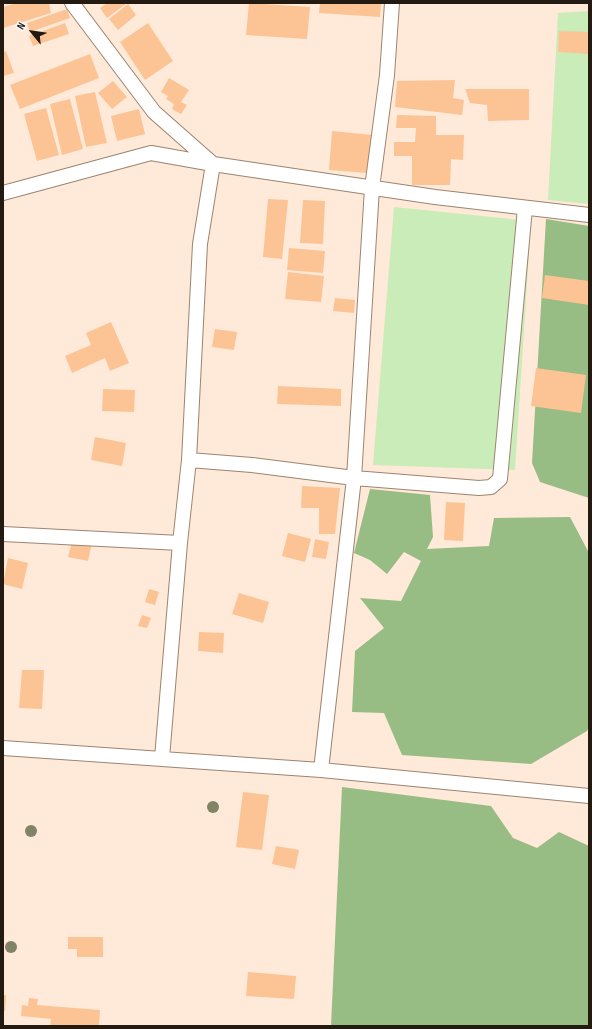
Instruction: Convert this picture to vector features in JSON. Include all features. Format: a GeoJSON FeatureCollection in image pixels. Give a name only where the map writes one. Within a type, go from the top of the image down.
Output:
{"type":"FeatureCollection","features":[{"type":"Feature","properties":{"kind":"street"},"geometry":{"type":"LineString","coordinates":[[72,3],[154,112],[213,164]]}},
{"type":"Feature","properties":{"kind":"street"},"geometry":{"type":"LineString","coordinates":[[321,770],[354,478],[372,188],[387,75],[392,3]]}},
{"type":"Feature","properties":{"kind":"street"},"geometry":{"type":"LineString","coordinates":[[3,193],[151,153],[436,198],[589,215]]}},
{"type":"Feature","properties":{"kind":"street"},"geometry":{"type":"LineString","coordinates":[[162,758],[180,543],[189,460],[200,244],[213,164]]}},
{"type":"Feature","properties":{"kind":"street"},"geometry":{"type":"LineString","coordinates":[[189,460],[252,465],[354,478],[479,488],[491,487],[500,479],[525,208]]}},
{"type":"Feature","properties":{"kind":"street"},"geometry":{"type":"LineString","coordinates":[[3,534],[180,543]]}},
{"type":"Feature","properties":{"kind":"street"},"geometry":{"type":"LineString","coordinates":[[3,748],[321,770],[589,796]]}},
{"type":"Feature","properties":{"kind":"green space"},"geometry":{"type":"Polygon","coordinates":[[[589,11],[589,204],[548,200],[558,13],[589,11]]]}},
{"type":"Feature","properties":{"kind":"green space"},"geometry":{"type":"Polygon","coordinates":[[[394,207],[531,221],[515,470],[373,465],[394,207]]]}},
{"type":"Feature","properties":{"kind":"green space"},"geometry":{"type":"Polygon","coordinates":[[[546,219],[589,226],[589,498],[540,482],[532,463],[546,219]]]}},
{"type":"Feature","properties":{"kind":"green space"},"geometry":{"type":"Polygon","coordinates":[[[370,489],[430,495],[433,537],[427,549],[489,546],[494,518],[570,517],[589,553],[589,726],[587,731],[531,764],[402,755],[384,713],[352,712],[355,651],[384,628],[360,598],[401,601],[421,561],[404,552],[387,574],[370,560],[354,553],[370,489]]]}},
{"type":"Feature","properties":{"kind":"green space"},"geometry":{"type":"Polygon","coordinates":[[[342,787],[491,806],[513,838],[537,848],[559,832],[589,846],[589,1026],[331,1026],[342,787]]]}},
{"type":"Feature","properties":{"kind":"building"},"geometry":{"type":"Polygon","coordinates":[[[17,3],[49,3],[51,13],[3,28],[3,7],[17,3]]]}},
{"type":"Feature","properties":{"kind":"building"},"geometry":{"type":"Polygon","coordinates":[[[107,3],[127,3],[107,18],[100,8],[107,3]]]}},
{"type":"Feature","properties":{"kind":"building"},"geometry":{"type":"Polygon","coordinates":[[[249,3],[310,7],[307,39],[246,35],[249,3]]]}},
{"type":"Feature","properties":{"kind":"building"},"geometry":{"type":"Polygon","coordinates":[[[320,3],[381,3],[380,17],[319,13],[320,3]]]}},
{"type":"Feature","properties":{"kind":"building"},"geometry":{"type":"Polygon","coordinates":[[[128,4],[136,15],[118,30],[109,19],[128,4]]]}},
{"type":"Feature","properties":{"kind":"building"},"geometry":{"type":"Polygon","coordinates":[[[67,9],[70,18],[30,32],[27,23],[67,9]]]}},
{"type":"Feature","properties":{"kind":"building"},"geometry":{"type":"Polygon","coordinates":[[[65,23],[69,34],[33,46],[29,36],[65,23]]]}},
{"type":"Feature","properties":{"kind":"building"},"geometry":{"type":"Polygon","coordinates":[[[148,23],[173,61],[145,80],[120,42],[148,23]]]}},
{"type":"Feature","properties":{"kind":"building"},"geometry":{"type":"Polygon","coordinates":[[[559,31],[589,32],[589,54],[558,52],[559,31]]]}},
{"type":"Feature","properties":{"kind":"building"},"geometry":{"type":"Polygon","coordinates":[[[6,51],[14,73],[3,76],[3,52],[6,51]]]}},
{"type":"Feature","properties":{"kind":"building"},"geometry":{"type":"Polygon","coordinates":[[[90,54],[99,78],[20,109],[10,85],[90,54]]]}},
{"type":"Feature","properties":{"kind":"building"},"geometry":{"type":"Polygon","coordinates":[[[169,78],[189,90],[181,102],[187,105],[181,114],[172,109],[174,104],[166,99],[168,96],[161,92],[169,78]]]}},
{"type":"Feature","properties":{"kind":"building"},"geometry":{"type":"Polygon","coordinates":[[[455,80],[453,98],[464,100],[462,115],[395,107],[397,81],[455,80]]]}},
{"type":"Feature","properties":{"kind":"building"},"geometry":{"type":"Polygon","coordinates":[[[113,81],[127,97],[112,109],[98,93],[113,81]]]}},
{"type":"Feature","properties":{"kind":"building"},"geometry":{"type":"Polygon","coordinates":[[[465,89],[529,89],[529,120],[488,121],[487,105],[470,103],[465,89]]]}},
{"type":"Feature","properties":{"kind":"building"},"geometry":{"type":"Polygon","coordinates":[[[95,92],[107,143],[86,147],[75,96],[95,92]]]}},
{"type":"Feature","properties":{"kind":"building"},"geometry":{"type":"Polygon","coordinates":[[[70,99],[83,149],[62,155],[50,104],[70,99]]]}},
{"type":"Feature","properties":{"kind":"building"},"geometry":{"type":"Polygon","coordinates":[[[46,108],[59,155],[37,161],[24,114],[46,108]]]}},
{"type":"Feature","properties":{"kind":"building"},"geometry":{"type":"Polygon","coordinates":[[[139,109],[145,134],[117,141],[111,116],[139,109]]]}},
{"type":"Feature","properties":{"kind":"building"},"geometry":{"type":"Polygon","coordinates":[[[397,115],[436,116],[436,135],[464,135],[463,160],[451,159],[450,185],[412,185],[412,156],[394,156],[394,142],[415,142],[416,128],[396,128],[397,115]]]}},
{"type":"Feature","properties":{"kind":"building"},"geometry":{"type":"Polygon","coordinates":[[[332,131],[372,135],[368,173],[329,170],[332,131]]]}},
{"type":"Feature","properties":{"kind":"building"},"geometry":{"type":"Polygon","coordinates":[[[268,199],[288,200],[282,259],[263,257],[268,199]]]}},
{"type":"Feature","properties":{"kind":"building"},"geometry":{"type":"Polygon","coordinates":[[[303,200],[325,201],[323,244],[300,243],[303,200]]]}},
{"type":"Feature","properties":{"kind":"building"},"geometry":{"type":"Polygon","coordinates":[[[289,248],[325,251],[323,273],[287,270],[289,248]]]}},
{"type":"Feature","properties":{"kind":"building"},"geometry":{"type":"Polygon","coordinates":[[[288,272],[324,276],[321,302],[285,299],[288,272]]]}},
{"type":"Feature","properties":{"kind":"building"},"geometry":{"type":"Polygon","coordinates":[[[545,275],[589,281],[589,305],[542,298],[545,275]]]}},
{"type":"Feature","properties":{"kind":"building"},"geometry":{"type":"Polygon","coordinates":[[[335,298],[355,300],[354,313],[333,311],[335,298]]]}},
{"type":"Feature","properties":{"kind":"building"},"geometry":{"type":"Polygon","coordinates":[[[111,322],[129,363],[110,371],[105,358],[72,373],[65,356],[91,345],[86,333],[111,322]]]}},
{"type":"Feature","properties":{"kind":"building"},"geometry":{"type":"Polygon","coordinates":[[[215,329],[237,332],[234,350],[212,347],[215,329]]]}},
{"type":"Feature","properties":{"kind":"building"},"geometry":{"type":"Polygon","coordinates":[[[536,368],[586,375],[581,413],[531,406],[536,368]]]}},
{"type":"Feature","properties":{"kind":"building"},"geometry":{"type":"Polygon","coordinates":[[[278,386],[341,389],[341,406],[277,404],[278,386]]]}},
{"type":"Feature","properties":{"kind":"building"},"geometry":{"type":"Polygon","coordinates":[[[103,389],[135,390],[134,412],[102,411],[103,389]]]}},
{"type":"Feature","properties":{"kind":"building"},"geometry":{"type":"Polygon","coordinates":[[[95,437],[126,443],[122,466],[91,460],[95,437]]]}},
{"type":"Feature","properties":{"kind":"building"},"geometry":{"type":"Polygon","coordinates":[[[302,486],[340,488],[335,534],[319,534],[319,508],[301,508],[302,486]]]}},
{"type":"Feature","properties":{"kind":"building"},"geometry":{"type":"Polygon","coordinates":[[[446,502],[465,503],[463,541],[444,540],[446,502]]]}},
{"type":"Feature","properties":{"kind":"building"},"geometry":{"type":"Polygon","coordinates":[[[288,533],[311,539],[305,562],[282,556],[288,533]]]}},
{"type":"Feature","properties":{"kind":"building"},"geometry":{"type":"Polygon","coordinates":[[[73,538],[92,543],[88,561],[68,557],[73,538]]]}},
{"type":"Feature","properties":{"kind":"building"},"geometry":{"type":"Polygon","coordinates":[[[315,539],[329,542],[326,559],[312,557],[315,539]]]}},
{"type":"Feature","properties":{"kind":"building"},"geometry":{"type":"Polygon","coordinates":[[[8,558],[28,563],[22,589],[3,584],[8,558]]]}},
{"type":"Feature","properties":{"kind":"building"},"geometry":{"type":"Polygon","coordinates":[[[149,589],[159,592],[155,605],[145,602],[149,589]]]}},
{"type":"Feature","properties":{"kind":"building"},"geometry":{"type":"Polygon","coordinates":[[[239,593],[269,602],[263,623],[232,614],[239,593]]]}},
{"type":"Feature","properties":{"kind":"building"},"geometry":{"type":"Polygon","coordinates":[[[142,615],[151,618],[147,628],[138,626],[142,615]]]}},
{"type":"Feature","properties":{"kind":"building"},"geometry":{"type":"Polygon","coordinates":[[[199,632],[224,633],[223,653],[198,651],[199,632]]]}},
{"type":"Feature","properties":{"kind":"building"},"geometry":{"type":"Polygon","coordinates":[[[22,670],[44,670],[42,709],[19,708],[22,670]]]}},
{"type":"Feature","properties":{"kind":"building"},"geometry":{"type":"Polygon","coordinates":[[[243,792],[269,795],[262,850],[236,847],[243,792]]]}},
{"type":"Feature","properties":{"kind":"building"},"geometry":{"type":"Polygon","coordinates":[[[276,846],[299,850],[295,869],[272,864],[276,846]]]}},
{"type":"Feature","properties":{"kind":"building"},"geometry":{"type":"Polygon","coordinates":[[[68,937],[103,937],[103,957],[77,957],[77,949],[68,949],[68,937]]]}},
{"type":"Feature","properties":{"kind":"building"},"geometry":{"type":"Polygon","coordinates":[[[248,972],[296,976],[294,999],[246,996],[248,972]]]}},
{"type":"Feature","properties":{"kind":"building"},"geometry":{"type":"Polygon","coordinates":[[[3,995],[6,995],[5,1011],[3,1011],[3,995]]]}},
{"type":"Feature","properties":{"kind":"building"},"geometry":{"type":"Polygon","coordinates":[[[29,998],[38,999],[37,1005],[100,1010],[99,1026],[50,1026],[51,1019],[21,1016],[22,1005],[28,1006],[29,998]]]}}]}
